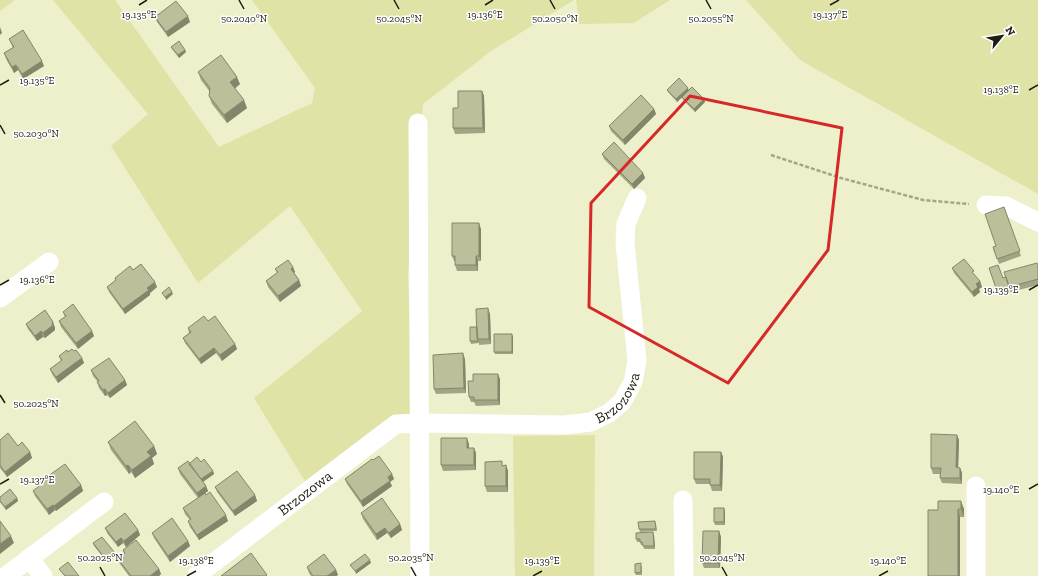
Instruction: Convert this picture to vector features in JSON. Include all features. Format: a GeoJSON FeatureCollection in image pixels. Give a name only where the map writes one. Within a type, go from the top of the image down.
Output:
{"type":"FeatureCollection","features":[{"type":"Feature","properties":{"kind":"street"},"geometry":{"type":"LineString","coordinates":[[418,122],[420,576]]}},
{"type":"Feature","properties":{"kind":"street","name":"Brzozowa"},"geometry":{"type":"LineString","coordinates":[[196,576],[396,424],[564,425],[591,422],[608,413],[622,402],[633,382],[637,361],[625,243],[626,224],[638,198]]}},
{"type":"Feature","properties":{"kind":"street"},"geometry":{"type":"LineString","coordinates":[[986,205],[1006,206],[1038,222]]}},
{"type":"Feature","properties":{"kind":"street"},"geometry":{"type":"LineString","coordinates":[[0,298],[49,262]]}},
{"type":"Feature","properties":{"kind":"street"},"geometry":{"type":"LineString","coordinates":[[976,486],[976,576]]}},
{"type":"Feature","properties":{"kind":"street"},"geometry":{"type":"LineString","coordinates":[[683,500],[684,576]]}},
{"type":"Feature","properties":{"kind":"street"},"geometry":{"type":"LineString","coordinates":[[6,576],[104,502]]}},
{"type":"Feature","properties":{"kind":"street"},"geometry":{"type":"LineString","coordinates":[[29,558],[42,576]]}},
{"type":"Feature","properties":{"kind":"path"},"geometry":{"type":"LineString","coordinates":[[771,155],[841,178],[923,200],[986,205]]}},
{"type":"Feature","properties":{"kind":"highlighted area"},"geometry":{"type":"Polygon","coordinates":[[[690,96],[842,128],[828,250],[728,383],[589,307],[591,203],[690,96]]]}},
{"type":"Feature","properties":{"kind":"green space"},"geometry":{"type":"Polygon","coordinates":[[[0,0],[15,0],[0,11],[0,0]]]}},
{"type":"Feature","properties":{"kind":"green space"},"geometry":{"type":"Polygon","coordinates":[[[53,0],[115,0],[219,147],[312,103],[315,88],[252,0],[574,0],[491,51],[423,104],[408,274],[413,419],[311,491],[254,398],[362,311],[290,206],[198,283],[111,146],[148,114],[53,0]]]}},
{"type":"Feature","properties":{"kind":"green space"},"geometry":{"type":"Polygon","coordinates":[[[576,0],[670,0],[634,23],[579,24],[576,0]]]}},
{"type":"Feature","properties":{"kind":"green space"},"geometry":{"type":"Polygon","coordinates":[[[746,0],[1038,0],[1038,194],[800,60],[746,0]]]}},
{"type":"Feature","properties":{"kind":"green space"},"geometry":{"type":"Polygon","coordinates":[[[595,435],[594,576],[515,576],[513,436],[595,435]]]}},
{"type":"Feature","properties":{"kind":"building"},"geometry":{"type":"Polygon","coordinates":[[[176,1],[188,16],[166,32],[155,17],[176,1]]]}},
{"type":"Feature","properties":{"kind":"building"},"geometry":{"type":"Polygon","coordinates":[[[23,30],[42,61],[22,74],[16,65],[12,67],[4,53],[14,47],[9,39],[23,30]]]}},
{"type":"Feature","properties":{"kind":"building"},"geometry":{"type":"Polygon","coordinates":[[[179,41],[185,50],[178,55],[171,47],[179,41]]]}},
{"type":"Feature","properties":{"kind":"building"},"geometry":{"type":"Polygon","coordinates":[[[221,55],[237,77],[230,82],[244,100],[224,115],[209,96],[210,88],[198,72],[221,55]]]}},
{"type":"Feature","properties":{"kind":"building"},"geometry":{"type":"Polygon","coordinates":[[[679,78],[688,88],[676,99],[667,90],[679,78]]]}},
{"type":"Feature","properties":{"kind":"building"},"geometry":{"type":"Polygon","coordinates":[[[692,87],[704,99],[694,109],[682,97],[692,87]]]}},
{"type":"Feature","properties":{"kind":"building"},"geometry":{"type":"Polygon","coordinates":[[[458,91],[482,91],[483,128],[453,128],[453,108],[458,108],[458,91]]]}},
{"type":"Feature","properties":{"kind":"building"},"geometry":{"type":"Polygon","coordinates":[[[641,95],[654,109],[623,140],[609,126],[641,95]]]}},
{"type":"Feature","properties":{"kind":"building"},"geometry":{"type":"Polygon","coordinates":[[[614,142],[643,173],[632,184],[602,154],[614,142]]]}},
{"type":"Feature","properties":{"kind":"building"},"geometry":{"type":"Polygon","coordinates":[[[1004,207],[1020,251],[997,259],[993,247],[996,246],[985,214],[1004,207]]]}},
{"type":"Feature","properties":{"kind":"building"},"geometry":{"type":"Polygon","coordinates":[[[452,223],[479,223],[479,256],[476,256],[476,265],[455,265],[455,256],[452,256],[452,223]]]}},
{"type":"Feature","properties":{"kind":"building"},"geometry":{"type":"Polygon","coordinates":[[[964,259],[980,281],[976,284],[978,287],[972,292],[952,268],[964,259]]]}},
{"type":"Feature","properties":{"kind":"building"},"geometry":{"type":"Polygon","coordinates":[[[288,260],[293,267],[291,269],[299,280],[278,296],[266,281],[278,272],[275,269],[288,260]]]}},
{"type":"Feature","properties":{"kind":"building"},"geometry":{"type":"Polygon","coordinates":[[[1037,263],[1038,279],[1009,287],[1004,272],[1037,263]]]}},
{"type":"Feature","properties":{"kind":"building"},"geometry":{"type":"Polygon","coordinates":[[[141,264],[155,282],[147,288],[149,290],[123,309],[107,287],[116,280],[115,278],[130,266],[133,270],[141,264]]]}},
{"type":"Feature","properties":{"kind":"building"},"geometry":{"type":"Polygon","coordinates":[[[998,265],[1003,278],[1006,277],[1010,289],[997,291],[989,268],[998,265]]]}},
{"type":"Feature","properties":{"kind":"building"},"geometry":{"type":"Polygon","coordinates":[[[169,287],[172,292],[165,297],[162,293],[169,287]]]}},
{"type":"Feature","properties":{"kind":"building"},"geometry":{"type":"Polygon","coordinates":[[[73,304],[92,331],[76,343],[59,321],[66,316],[63,312],[73,304]]]}},
{"type":"Feature","properties":{"kind":"building"},"geometry":{"type":"Polygon","coordinates":[[[488,308],[489,339],[477,339],[476,309],[488,308]]]}},
{"type":"Feature","properties":{"kind":"building"},"geometry":{"type":"Polygon","coordinates":[[[45,310],[53,322],[53,325],[43,333],[41,331],[35,336],[26,324],[45,310]]]}},
{"type":"Feature","properties":{"kind":"building"},"geometry":{"type":"Polygon","coordinates":[[[204,316],[208,321],[215,316],[235,344],[220,355],[214,348],[199,359],[183,338],[191,332],[188,328],[204,316]]]}},
{"type":"Feature","properties":{"kind":"building"},"geometry":{"type":"Polygon","coordinates":[[[470,327],[477,327],[478,341],[470,341],[470,327]]]}},
{"type":"Feature","properties":{"kind":"building"},"geometry":{"type":"Polygon","coordinates":[[[494,334],[512,334],[512,352],[494,352],[494,334]]]}},
{"type":"Feature","properties":{"kind":"building"},"geometry":{"type":"Polygon","coordinates":[[[72,349],[74,351],[76,350],[82,358],[56,377],[50,369],[62,360],[59,356],[67,350],[68,352],[72,349]]]}},
{"type":"Feature","properties":{"kind":"building"},"geometry":{"type":"Polygon","coordinates":[[[463,353],[464,388],[434,389],[433,355],[463,353]]]}},
{"type":"Feature","properties":{"kind":"building"},"geometry":{"type":"Polygon","coordinates":[[[109,358],[125,380],[108,393],[105,389],[103,390],[97,382],[99,381],[91,370],[109,358]]]}},
{"type":"Feature","properties":{"kind":"building"},"geometry":{"type":"Polygon","coordinates":[[[473,374],[498,374],[498,400],[474,400],[474,397],[469,397],[468,381],[473,381],[473,374]]]}},
{"type":"Feature","properties":{"kind":"building"},"geometry":{"type":"Polygon","coordinates":[[[135,421],[154,446],[147,452],[151,456],[132,470],[128,465],[126,466],[108,442],[135,421]]]}},
{"type":"Feature","properties":{"kind":"building"},"geometry":{"type":"Polygon","coordinates":[[[8,433],[18,446],[22,442],[30,452],[5,472],[0,465],[0,440],[8,433]]]}},
{"type":"Feature","properties":{"kind":"building"},"geometry":{"type":"Polygon","coordinates":[[[931,434],[957,435],[956,467],[960,468],[960,478],[940,478],[941,468],[931,468],[931,434]]]}},
{"type":"Feature","properties":{"kind":"building"},"geometry":{"type":"Polygon","coordinates":[[[441,438],[467,438],[467,448],[474,448],[474,465],[441,465],[441,438]]]}},
{"type":"Feature","properties":{"kind":"building"},"geometry":{"type":"Polygon","coordinates":[[[694,452],[721,452],[720,485],[710,485],[710,479],[694,479],[694,452]]]}},
{"type":"Feature","properties":{"kind":"building"},"geometry":{"type":"Polygon","coordinates":[[[379,456],[392,474],[388,477],[390,481],[361,501],[345,479],[372,459],[373,460],[379,456]]]}},
{"type":"Feature","properties":{"kind":"building"},"geometry":{"type":"Polygon","coordinates":[[[197,457],[201,462],[204,459],[213,471],[201,479],[189,464],[197,457]]]}},
{"type":"Feature","properties":{"kind":"building"},"geometry":{"type":"Polygon","coordinates":[[[188,461],[206,486],[197,493],[178,468],[188,461]]]}},
{"type":"Feature","properties":{"kind":"building"},"geometry":{"type":"Polygon","coordinates":[[[502,461],[502,466],[506,465],[506,486],[485,486],[485,462],[502,461]]]}},
{"type":"Feature","properties":{"kind":"building"},"geometry":{"type":"Polygon","coordinates":[[[65,464],[81,485],[54,506],[53,505],[47,509],[33,491],[39,486],[37,484],[65,464]]]}},
{"type":"Feature","properties":{"kind":"building"},"geometry":{"type":"Polygon","coordinates":[[[237,471],[255,495],[233,511],[215,487],[237,471]]]}},
{"type":"Feature","properties":{"kind":"building"},"geometry":{"type":"Polygon","coordinates":[[[10,489],[17,498],[5,507],[0,501],[0,497],[10,489]]]}},
{"type":"Feature","properties":{"kind":"building"},"geometry":{"type":"Polygon","coordinates":[[[210,492],[226,515],[197,535],[188,521],[191,519],[183,508],[205,493],[206,495],[210,492]]]}},
{"type":"Feature","properties":{"kind":"building"},"geometry":{"type":"Polygon","coordinates":[[[382,498],[400,524],[389,533],[385,528],[376,534],[361,513],[382,498]]]}},
{"type":"Feature","properties":{"kind":"building"},"geometry":{"type":"Polygon","coordinates":[[[938,501],[961,501],[961,509],[958,509],[958,576],[928,576],[928,510],[938,510],[938,501]]]}},
{"type":"Feature","properties":{"kind":"building"},"geometry":{"type":"Polygon","coordinates":[[[714,508],[724,508],[724,522],[714,522],[714,508]]]}},
{"type":"Feature","properties":{"kind":"building"},"geometry":{"type":"Polygon","coordinates":[[[125,513],[138,530],[124,541],[121,538],[116,542],[105,528],[125,513]]]}},
{"type":"Feature","properties":{"kind":"building"},"geometry":{"type":"Polygon","coordinates":[[[172,518],[188,541],[168,556],[152,533],[172,518]]]}},
{"type":"Feature","properties":{"kind":"building"},"geometry":{"type":"Polygon","coordinates":[[[0,521],[11,536],[0,544],[0,521]]]}},
{"type":"Feature","properties":{"kind":"building"},"geometry":{"type":"Polygon","coordinates":[[[655,521],[656,529],[639,529],[638,522],[655,521]]]}},
{"type":"Feature","properties":{"kind":"building"},"geometry":{"type":"Polygon","coordinates":[[[703,531],[719,531],[718,563],[702,563],[703,531]]]}},
{"type":"Feature","properties":{"kind":"building"},"geometry":{"type":"Polygon","coordinates":[[[653,532],[654,546],[643,546],[640,539],[636,539],[636,533],[653,532]]]}},
{"type":"Feature","properties":{"kind":"building"},"geometry":{"type":"Polygon","coordinates":[[[102,537],[115,553],[106,560],[93,543],[102,537]]]}},
{"type":"Feature","properties":{"kind":"building"},"geometry":{"type":"Polygon","coordinates":[[[136,540],[159,569],[150,576],[131,576],[118,559],[125,553],[123,550],[136,540]]]}},
{"type":"Feature","properties":{"kind":"building"},"geometry":{"type":"Polygon","coordinates":[[[251,553],[267,575],[266,576],[221,576],[251,553]]]}},
{"type":"Feature","properties":{"kind":"building"},"geometry":{"type":"Polygon","coordinates":[[[324,554],[336,570],[327,576],[313,576],[307,567],[324,554]]]}},
{"type":"Feature","properties":{"kind":"building"},"geometry":{"type":"Polygon","coordinates":[[[365,554],[370,560],[355,571],[350,565],[365,554]]]}},
{"type":"Feature","properties":{"kind":"building"},"geometry":{"type":"Polygon","coordinates":[[[68,562],[79,576],[65,576],[59,569],[68,562]]]}},
{"type":"Feature","properties":{"kind":"building"},"geometry":{"type":"Polygon","coordinates":[[[641,563],[641,572],[635,573],[635,564],[641,563]]]}}]}
